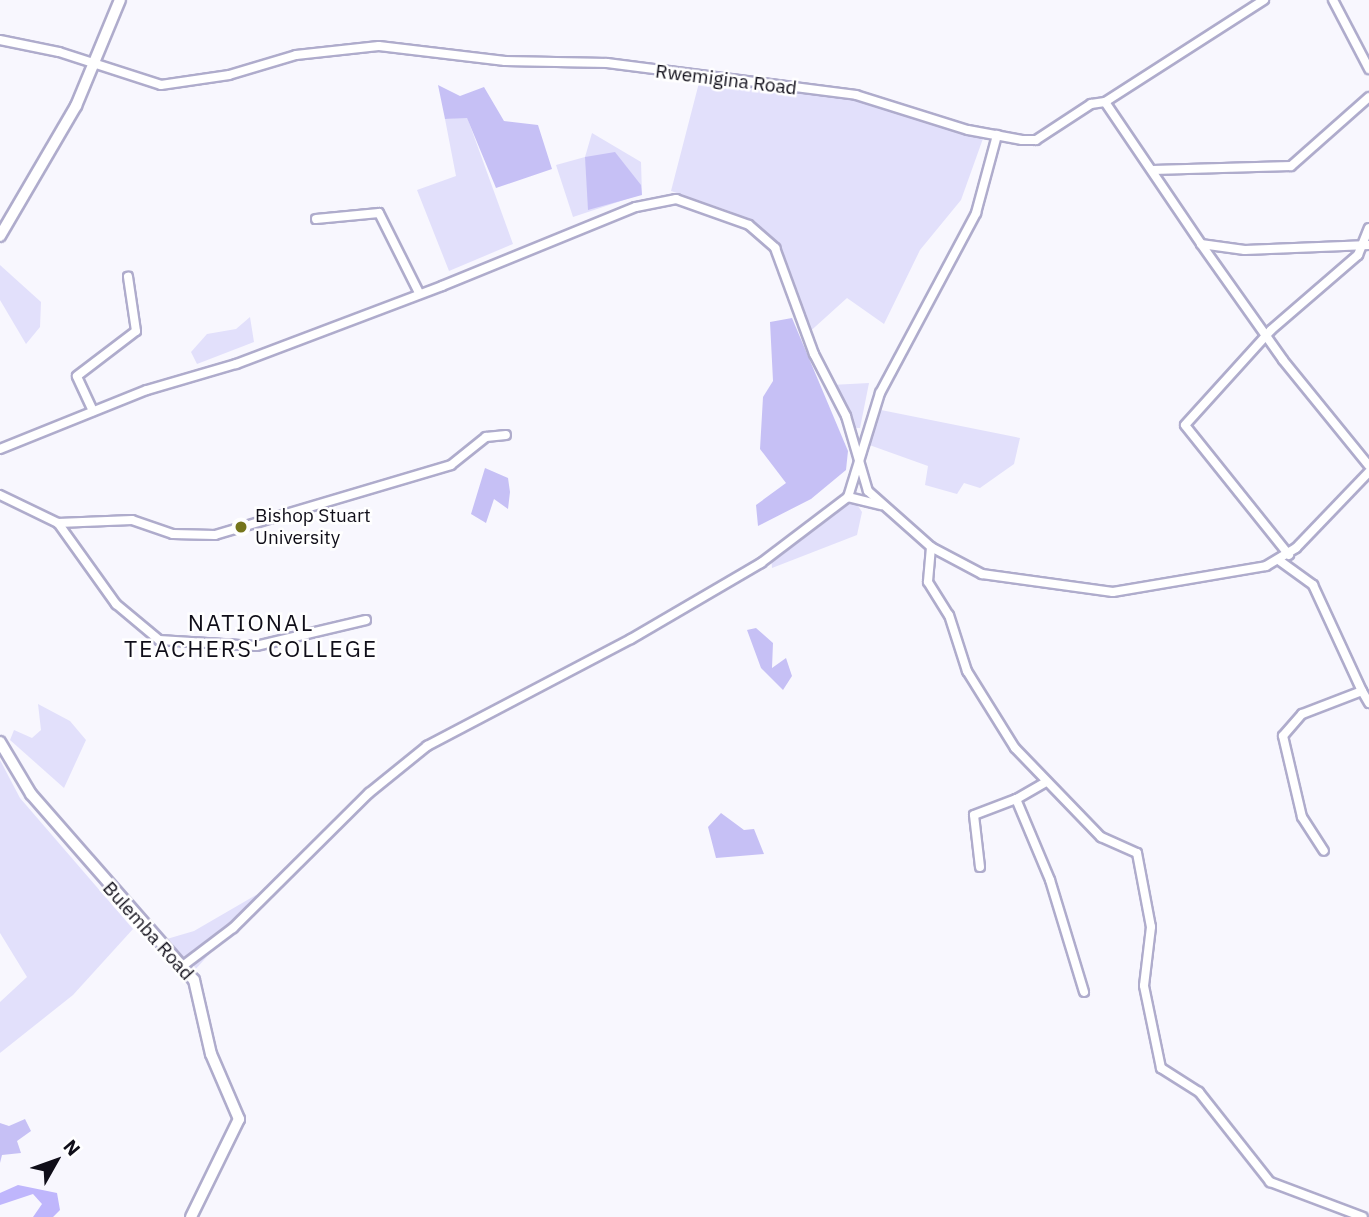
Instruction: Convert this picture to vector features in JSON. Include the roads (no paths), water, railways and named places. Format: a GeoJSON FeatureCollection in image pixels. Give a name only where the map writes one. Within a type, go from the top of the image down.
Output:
{"type":"FeatureCollection","features":[{"type":"Feature","properties":{"kind":"main road"},"geometry":{"type":"LineString","coordinates":[[0,236],[76,106],[120,0]]}},
{"type":"Feature","properties":{"kind":"main road","name":"Bulemba Road"},"geometry":{"type":"LineString","coordinates":[[0,742],[30,794],[130,912],[184,965],[196,987],[215,1065],[239,1119],[191,1217]]}},
{"type":"Feature","properties":{"kind":"street","name":"Rwemigina Road"},"geometry":{"type":"LineString","coordinates":[[0,40],[92,63],[135,80],[172,85],[313,52],[414,47],[505,61],[607,63],[856,94],[997,135],[1036,140],[1091,104],[1105,102],[1264,0]]}},
{"type":"Feature","properties":{"kind":"street"},"geometry":{"type":"LineString","coordinates":[[1333,0],[1369,69]]}},
{"type":"Feature","properties":{"kind":"street"},"geometry":{"type":"LineString","coordinates":[[1153,170],[1292,166],[1369,97]]}},
{"type":"Feature","properties":{"kind":"street"},"geometry":{"type":"LineString","coordinates":[[1105,102],[1268,337],[1369,466]]}},
{"type":"Feature","properties":{"kind":"street"},"geometry":{"type":"LineString","coordinates":[[184,965],[226,935],[369,793],[427,746],[631,639],[761,563],[848,497],[880,393],[976,213],[997,135]]}},
{"type":"Feature","properties":{"kind":"street"},"geometry":{"type":"LineString","coordinates":[[0,449],[93,411],[419,293],[651,203],[676,199],[749,225],[783,262],[814,354],[852,433],[858,468],[881,505],[931,547],[994,578],[1050,580],[1113,593],[1193,583],[1280,562],[1369,472]]}},
{"type":"Feature","properties":{"kind":"street"},"geometry":{"type":"LineString","coordinates":[[316,219],[379,214],[419,293]]}},
{"type":"Feature","properties":{"kind":"street"},"geometry":{"type":"LineString","coordinates":[[1289,555],[1185,425],[1268,337],[1366,245],[1369,228]]}},
{"type":"Feature","properties":{"kind":"street"},"geometry":{"type":"LineString","coordinates":[[1201,244],[1245,250],[1366,245]]}},
{"type":"Feature","properties":{"kind":"street"},"geometry":{"type":"LineString","coordinates":[[93,411],[77,376],[136,331],[128,277]]}},
{"type":"Feature","properties":{"kind":"street"},"geometry":{"type":"LineString","coordinates":[[0,495],[58,523],[132,520],[173,534],[215,535],[451,465],[486,437],[506,435]]}},
{"type":"Feature","properties":{"kind":"street"},"geometry":{"type":"LineString","coordinates":[[848,497],[881,505]]}},
{"type":"Feature","properties":{"kind":"street"},"geometry":{"type":"LineString","coordinates":[[58,523],[116,604],[159,640],[256,646],[366,620]]}},
{"type":"Feature","properties":{"kind":"street"},"geometry":{"type":"LineString","coordinates":[[931,547],[928,582],[949,615],[967,671],[1015,748],[1101,837],[1137,853],[1152,927],[1144,986],[1161,1068],[1199,1092],[1270,1182],[1363,1217]]}},
{"type":"Feature","properties":{"kind":"street"},"geometry":{"type":"LineString","coordinates":[[1280,562],[1313,585],[1369,703]]}},
{"type":"Feature","properties":{"kind":"street"},"geometry":{"type":"LineString","coordinates":[[1324,850],[1302,817],[1283,736],[1302,714],[1362,691]]}},
{"type":"Feature","properties":{"kind":"street"},"geometry":{"type":"LineString","coordinates":[[980,867],[974,816],[1016,799],[1046,782]]}},
{"type":"Feature","properties":{"kind":"street"},"geometry":{"type":"LineString","coordinates":[[1016,799],[1050,880],[1084,992]]}},
{"type":"Feature","properties":{"kind":"place","name":"Bishop Stuart University"},"geometry":{"type":"Point","coordinates":[241,527]}},
{"type":"Feature","properties":{"kind":"district","name":"NATIONAL TEACHERS' COLLEGE"},"geometry":{"type":"Point","coordinates":[251,635]}}]}
